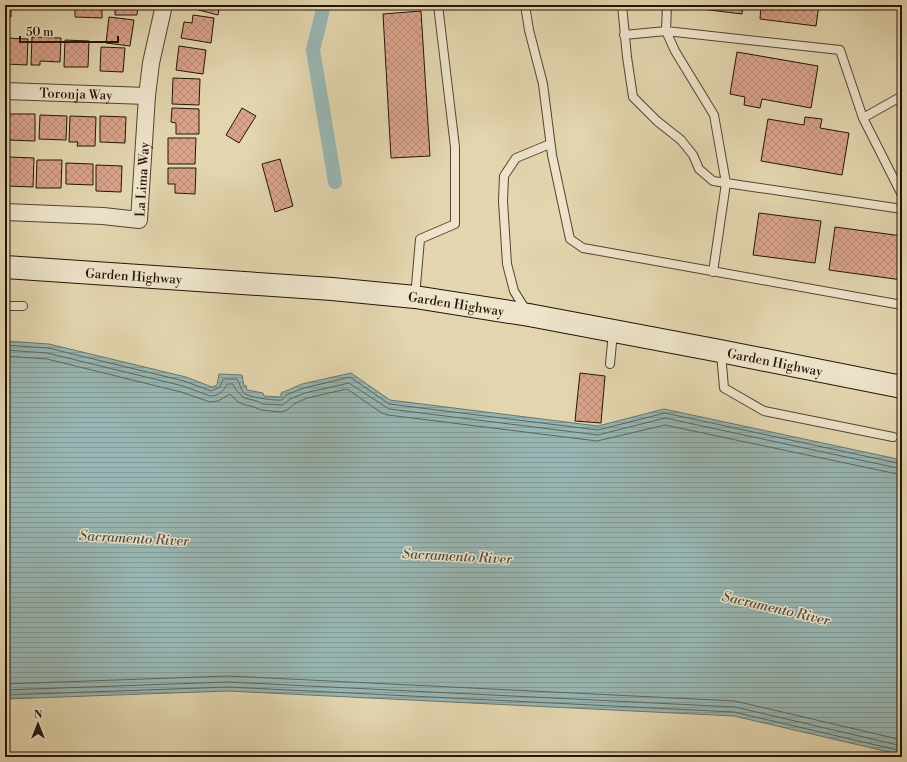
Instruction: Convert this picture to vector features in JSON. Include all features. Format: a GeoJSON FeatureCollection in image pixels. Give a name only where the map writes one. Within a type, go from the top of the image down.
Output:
{"type":"FeatureCollection","features":[{"type":"Feature","properties":{"kind":"main road","name":"Garden Highway"},"geometry":{"type":"LineString","coordinates":[[5,267],[332,289],[415,298],[529,315],[902,387]]}},
{"type":"Feature","properties":{"kind":"street","name":"La Lima Way"},"geometry":{"type":"LineString","coordinates":[[5,212],[103,216],[140,220],[147,96],[151,63],[164,5]]}},
{"type":"Feature","properties":{"kind":"street","name":"Toronja Way"},"geometry":{"type":"LineString","coordinates":[[5,91],[147,96]]}},
{"type":"Feature","properties":{"kind":"lane"},"geometry":{"type":"LineString","coordinates":[[415,298],[420,239],[455,224],[455,146],[438,5]]}},
{"type":"Feature","properties":{"kind":"lane"},"geometry":{"type":"LineString","coordinates":[[525,5],[529,30],[542,84],[550,144],[561,202],[570,239],[583,248],[902,305]]}},
{"type":"Feature","properties":{"kind":"lane"},"geometry":{"type":"LineString","coordinates":[[622,5],[624,35],[633,97],[681,140],[693,155],[699,169],[713,180],[902,209]]}},
{"type":"Feature","properties":{"kind":"lane"},"geometry":{"type":"LineString","coordinates":[[667,5],[666,32],[675,51],[714,115],[726,183],[713,272]]}},
{"type":"Feature","properties":{"kind":"lane"},"geometry":{"type":"LineString","coordinates":[[624,35],[666,32],[840,50],[863,118],[902,195]]}},
{"type":"Feature","properties":{"kind":"lane"},"geometry":{"type":"LineString","coordinates":[[863,118],[902,96]]}},
{"type":"Feature","properties":{"kind":"lane"},"geometry":{"type":"LineString","coordinates":[[529,315],[514,291],[508,264],[503,201],[504,176],[516,158],[550,144]]}},
{"type":"Feature","properties":{"kind":"lane"},"geometry":{"type":"LineString","coordinates":[[5,306],[23,306]]}},
{"type":"Feature","properties":{"kind":"lane"},"geometry":{"type":"LineString","coordinates":[[610,364],[614,331]]}},
{"type":"Feature","properties":{"kind":"lane"},"geometry":{"type":"LineString","coordinates":[[720,351],[724,388],[764,411],[893,437]]}},
{"type":"Feature","properties":{"kind":"water","name":"Sacramento River"},"geometry":{"type":"Polygon","coordinates":[[[5,341],[49,344],[186,377],[212,387],[217,385],[219,374],[242,375],[244,386],[246,385],[247,390],[263,393],[264,396],[281,397],[281,393],[302,384],[351,373],[390,400],[598,426],[664,409],[902,460],[902,755],[734,716],[228,691],[5,699],[5,341]]]}},
{"type":"Feature","properties":{"kind":"building"},"geometry":{"type":"Polygon","coordinates":[[[5,5],[11,5],[11,17],[5,17],[5,5]]]}},
{"type":"Feature","properties":{"kind":"building"},"geometry":{"type":"Polygon","coordinates":[[[75,5],[102,5],[102,18],[75,17],[75,5]]]}},
{"type":"Feature","properties":{"kind":"building"},"geometry":{"type":"Polygon","coordinates":[[[115,5],[138,5],[137,15],[115,15],[115,5]]]}},
{"type":"Feature","properties":{"kind":"building"},"geometry":{"type":"Polygon","coordinates":[[[188,5],[220,5],[218,15],[187,7],[188,5]]]}},
{"type":"Feature","properties":{"kind":"building"},"geometry":{"type":"Polygon","coordinates":[[[686,5],[743,5],[742,14],[685,7],[686,5]]]}},
{"type":"Feature","properties":{"kind":"building"},"geometry":{"type":"Polygon","coordinates":[[[761,5],[819,5],[816,26],[760,19],[761,5]]]}},
{"type":"Feature","properties":{"kind":"building"},"geometry":{"type":"Polygon","coordinates":[[[421,11],[430,156],[391,158],[383,14],[421,11]]]}},
{"type":"Feature","properties":{"kind":"building"},"geometry":{"type":"Polygon","coordinates":[[[193,15],[214,18],[211,43],[181,38],[184,22],[192,23],[193,15]]]}},
{"type":"Feature","properties":{"kind":"building"},"geometry":{"type":"Polygon","coordinates":[[[109,17],[134,20],[130,46],[106,43],[109,17]]]}},
{"type":"Feature","properties":{"kind":"building"},"geometry":{"type":"Polygon","coordinates":[[[32,37],[61,38],[60,62],[40,61],[40,65],[31,65],[32,37]]]}},
{"type":"Feature","properties":{"kind":"building"},"geometry":{"type":"Polygon","coordinates":[[[5,38],[28,39],[27,65],[5,64],[5,38]]]}},
{"type":"Feature","properties":{"kind":"building"},"geometry":{"type":"Polygon","coordinates":[[[65,40],[89,41],[88,67],[64,67],[65,40]]]}},
{"type":"Feature","properties":{"kind":"building"},"geometry":{"type":"Polygon","coordinates":[[[179,46],[206,50],[203,74],[176,70],[179,46]]]}},
{"type":"Feature","properties":{"kind":"building"},"geometry":{"type":"Polygon","coordinates":[[[101,47],[125,48],[123,72],[100,71],[101,47]]]}},
{"type":"Feature","properties":{"kind":"building"},"geometry":{"type":"Polygon","coordinates":[[[737,52],[818,66],[811,108],[762,99],[760,108],[744,105],[745,97],[730,94],[737,52]]]}},
{"type":"Feature","properties":{"kind":"building"},"geometry":{"type":"Polygon","coordinates":[[[173,78],[200,79],[199,105],[172,104],[173,78]]]}},
{"type":"Feature","properties":{"kind":"building"},"geometry":{"type":"Polygon","coordinates":[[[172,108],[199,109],[199,134],[176,134],[176,123],[171,122],[172,108]]]}},
{"type":"Feature","properties":{"kind":"building"},"geometry":{"type":"Polygon","coordinates":[[[242,108],[256,116],[239,143],[226,135],[242,108]]]}},
{"type":"Feature","properties":{"kind":"building"},"geometry":{"type":"Polygon","coordinates":[[[5,113],[7,113],[7,139],[5,139],[5,113]]]}},
{"type":"Feature","properties":{"kind":"building"},"geometry":{"type":"Polygon","coordinates":[[[9,114],[35,114],[35,141],[9,140],[9,114]]]}},
{"type":"Feature","properties":{"kind":"building"},"geometry":{"type":"Polygon","coordinates":[[[40,115],[67,116],[66,140],[39,139],[40,115]]]}},
{"type":"Feature","properties":{"kind":"building"},"geometry":{"type":"Polygon","coordinates":[[[70,116],[96,117],[95,146],[77,146],[78,142],[69,142],[70,116]]]}},
{"type":"Feature","properties":{"kind":"building"},"geometry":{"type":"Polygon","coordinates":[[[100,116],[126,117],[125,143],[100,142],[100,116]]]}},
{"type":"Feature","properties":{"kind":"building"},"geometry":{"type":"Polygon","coordinates":[[[805,117],[822,119],[820,128],[849,133],[842,175],[761,161],[768,119],[804,125],[805,117]]]}},
{"type":"Feature","properties":{"kind":"building"},"geometry":{"type":"Polygon","coordinates":[[[168,138],[196,138],[195,164],[168,164],[168,138]]]}},
{"type":"Feature","properties":{"kind":"building"},"geometry":{"type":"Polygon","coordinates":[[[8,157],[34,158],[33,187],[7,186],[8,157]]]}},
{"type":"Feature","properties":{"kind":"building"},"geometry":{"type":"Polygon","coordinates":[[[280,159],[293,206],[275,212],[262,164],[280,159]]]}},
{"type":"Feature","properties":{"kind":"building"},"geometry":{"type":"Polygon","coordinates":[[[37,160],[62,160],[61,188],[36,188],[37,160]]]}},
{"type":"Feature","properties":{"kind":"building"},"geometry":{"type":"Polygon","coordinates":[[[66,163],[93,164],[93,185],[66,184],[66,163]]]}},
{"type":"Feature","properties":{"kind":"building"},"geometry":{"type":"Polygon","coordinates":[[[96,165],[122,166],[121,192],[96,191],[96,165]]]}},
{"type":"Feature","properties":{"kind":"building"},"geometry":{"type":"Polygon","coordinates":[[[168,168],[196,168],[195,194],[175,193],[175,184],[168,184],[168,168]]]}},
{"type":"Feature","properties":{"kind":"building"},"geometry":{"type":"Polygon","coordinates":[[[759,213],[821,221],[815,263],[753,255],[759,213]]]}},
{"type":"Feature","properties":{"kind":"building"},"geometry":{"type":"Polygon","coordinates":[[[835,227],[902,236],[902,280],[829,270],[835,227]]]}},
{"type":"Feature","properties":{"kind":"building"},"geometry":{"type":"Polygon","coordinates":[[[580,373],[605,376],[601,423],[575,421],[580,373]]]}},
{"type":"Feature","properties":{"kind":"waterway"},"geometry":{"type":"LineString","coordinates":[[324,5],[313,50],[335,182]]}}]}
